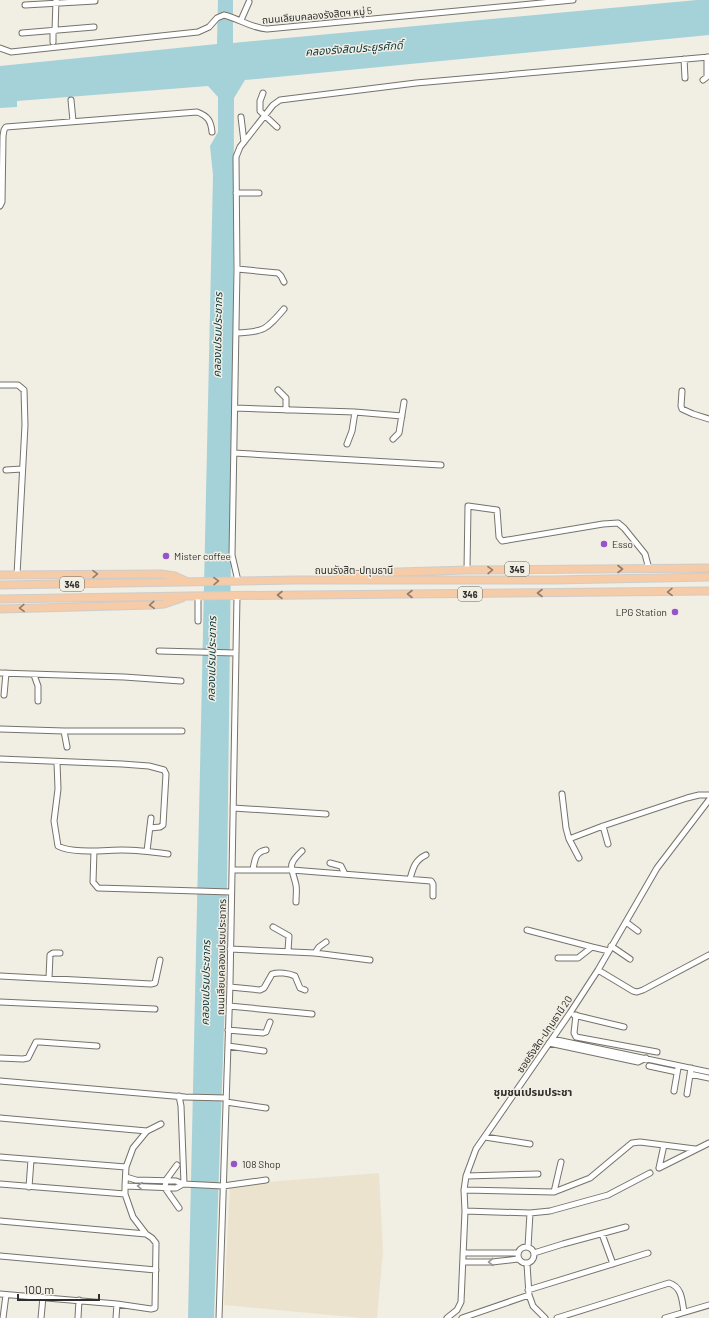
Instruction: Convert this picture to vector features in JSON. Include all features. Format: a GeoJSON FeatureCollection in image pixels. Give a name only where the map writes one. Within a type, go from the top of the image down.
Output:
{"type":"FeatureCollection","features":[{"type":"Feature","properties":{"kind":"main road","name":"345"},"geometry":{"type":"LineString","coordinates":[[326,580],[364,573],[468,570],[709,568]]}},
{"type":"Feature","properties":{"kind":"main road"},"geometry":{"type":"LineString","coordinates":[[0,575],[161,574],[175,576],[188,582]]}},
{"type":"Feature","properties":{"kind":"main road","name":"ถนนรังสิต-ปทุมธานี"},"geometry":{"type":"LineString","coordinates":[[0,585],[235,581],[554,580],[709,577]]}},
{"type":"Feature","properties":{"kind":"main road","name":"346"},"geometry":{"type":"LineString","coordinates":[[0,599],[143,596],[709,591]]}},
{"type":"Feature","properties":{"kind":"main road"},"geometry":{"type":"LineString","coordinates":[[0,609],[153,605],[164,604],[190,596]]}},
{"type":"Feature","properties":{"kind":"street","name":"ถนนเลียบคลองรังสิตฯ หมู่ 5"},"geometry":{"type":"LineString","coordinates":[[0,48],[11,52],[198,32],[209,27],[217,18],[224,15],[241,20],[256,28],[267,29],[573,0]]}},
{"type":"Feature","properties":{"kind":"street"},"geometry":{"type":"LineString","coordinates":[[25,6],[56,2],[95,1]]}},
{"type":"Feature","properties":{"kind":"street"},"geometry":{"type":"LineString","coordinates":[[53,42],[56,2]]}},
{"type":"Feature","properties":{"kind":"street"},"geometry":{"type":"LineString","coordinates":[[241,20],[249,2]]}},
{"type":"Feature","properties":{"kind":"street"},"geometry":{"type":"LineString","coordinates":[[22,33],[94,28]]}},
{"type":"Feature","properties":{"kind":"street"},"geometry":{"type":"LineString","coordinates":[[235,581],[232,555],[237,269],[236,157],[240,147],[273,105],[280,100],[416,83],[708,57],[707,77],[703,80]]}},
{"type":"Feature","properties":{"kind":"street"},"geometry":{"type":"LineString","coordinates":[[684,59],[685,78]]}},
{"type":"Feature","properties":{"kind":"street"},"geometry":{"type":"LineString","coordinates":[[262,93],[259,107],[260,111],[277,127]]}},
{"type":"Feature","properties":{"kind":"street"},"geometry":{"type":"LineString","coordinates":[[71,100],[73,121]]}},
{"type":"Feature","properties":{"kind":"street"},"geometry":{"type":"LineString","coordinates":[[0,206],[2,202],[3,136],[6,127],[197,112],[209,119],[212,132]]}},
{"type":"Feature","properties":{"kind":"street"},"geometry":{"type":"LineString","coordinates":[[241,117],[244,142]]}},
{"type":"Feature","properties":{"kind":"street"},"geometry":{"type":"LineString","coordinates":[[236,193],[258,193]]}},
{"type":"Feature","properties":{"kind":"street"},"geometry":{"type":"LineString","coordinates":[[237,269],[278,273],[282,276],[284,282]]}},
{"type":"Feature","properties":{"kind":"street"},"geometry":{"type":"LineString","coordinates":[[236,333],[263,329],[269,326],[284,309]]}},
{"type":"Feature","properties":{"kind":"street"},"geometry":{"type":"LineString","coordinates":[[0,385],[18,385],[24,390],[25,425],[17,575]]}},
{"type":"Feature","properties":{"kind":"street"},"geometry":{"type":"LineString","coordinates":[[278,390],[286,398],[286,410]]}},
{"type":"Feature","properties":{"kind":"street"},"geometry":{"type":"LineString","coordinates":[[682,391],[682,409],[709,419]]}},
{"type":"Feature","properties":{"kind":"street"},"geometry":{"type":"LineString","coordinates":[[393,439],[399,433],[404,402]]}},
{"type":"Feature","properties":{"kind":"street"},"geometry":{"type":"LineString","coordinates":[[235,408],[355,412],[402,416]]}},
{"type":"Feature","properties":{"kind":"street"},"geometry":{"type":"LineString","coordinates":[[348,444],[355,412]]}},
{"type":"Feature","properties":{"kind":"street"},"geometry":{"type":"LineString","coordinates":[[234,453],[441,465]]}},
{"type":"Feature","properties":{"kind":"street"},"geometry":{"type":"LineString","coordinates":[[6,470],[22,469]]}},
{"type":"Feature","properties":{"kind":"street"},"geometry":{"type":"LineString","coordinates":[[468,570],[468,506],[497,510],[499,537],[502,541],[603,524],[618,523],[624,528],[645,554],[649,569]]}},
{"type":"Feature","properties":{"kind":"street"},"geometry":{"type":"LineString","coordinates":[[198,621],[200,596]]}},
{"type":"Feature","properties":{"kind":"street","name":"ถนนเลียบคลองเปรมประชากร"},"geometry":{"type":"LineString","coordinates":[[219,1318],[221,1186],[230,987],[230,892],[232,870],[235,653],[234,596]]}},
{"type":"Feature","properties":{"kind":"street"},"geometry":{"type":"LineString","coordinates":[[159,651],[235,653]]}},
{"type":"Feature","properties":{"kind":"street"},"geometry":{"type":"LineString","coordinates":[[4,695],[3,673],[124,677],[181,681]]}},
{"type":"Feature","properties":{"kind":"street"},"geometry":{"type":"LineString","coordinates":[[34,675],[38,686],[38,700]]}},
{"type":"Feature","properties":{"kind":"street"},"geometry":{"type":"LineString","coordinates":[[0,729],[64,731],[182,731]]}},
{"type":"Feature","properties":{"kind":"street"},"geometry":{"type":"LineString","coordinates":[[64,731],[67,747]]}},
{"type":"Feature","properties":{"kind":"street"},"geometry":{"type":"LineString","coordinates":[[0,759],[149,766],[164,770],[166,774],[163,823],[160,827],[150,828]]}},
{"type":"Feature","properties":{"kind":"street"},"geometry":{"type":"LineString","coordinates":[[57,762],[58,789],[54,821],[58,846],[66,849],[94,851],[147,851],[168,854]]}},
{"type":"Feature","properties":{"kind":"street"},"geometry":{"type":"LineString","coordinates":[[562,794],[566,828],[569,839],[579,858]]}},
{"type":"Feature","properties":{"kind":"street"},"geometry":{"type":"LineString","coordinates":[[569,839],[686,798],[709,795]]}},
{"type":"Feature","properties":{"kind":"street","name":"ซอยรังสิต-ปทุมธานี 20"},"geometry":{"type":"LineString","coordinates":[[447,1318],[457,1310],[461,1302],[465,1211],[464,1190],[466,1176],[476,1149],[598,970],[657,868],[709,800]]}},
{"type":"Feature","properties":{"kind":"street"},"geometry":{"type":"LineString","coordinates":[[233,808],[326,814]]}},
{"type":"Feature","properties":{"kind":"street"},"geometry":{"type":"LineString","coordinates":[[147,851],[151,818]]}},
{"type":"Feature","properties":{"kind":"street"},"geometry":{"type":"LineString","coordinates":[[603,826],[608,844]]}},
{"type":"Feature","properties":{"kind":"street"},"geometry":{"type":"LineString","coordinates":[[253,869],[257,854],[266,850]]}},
{"type":"Feature","properties":{"kind":"street"},"geometry":{"type":"LineString","coordinates":[[94,851],[93,882],[98,888],[230,892]]}},
{"type":"Feature","properties":{"kind":"street"},"geometry":{"type":"LineString","coordinates":[[296,902],[296,886],[292,870],[293,860],[302,851]]}},
{"type":"Feature","properties":{"kind":"street"},"geometry":{"type":"LineString","coordinates":[[410,879],[416,862],[419,858],[426,856]]}},
{"type":"Feature","properties":{"kind":"street"},"geometry":{"type":"LineString","coordinates":[[330,863],[341,866],[346,874]]}},
{"type":"Feature","properties":{"kind":"street"},"geometry":{"type":"LineString","coordinates":[[232,870],[292,870],[410,879],[432,882],[434,896]]}},
{"type":"Feature","properties":{"kind":"street"},"geometry":{"type":"LineString","coordinates":[[626,922],[638,931]]}},
{"type":"Feature","properties":{"kind":"street"},"geometry":{"type":"LineString","coordinates":[[273,927],[289,936],[288,951]]}},
{"type":"Feature","properties":{"kind":"street"},"geometry":{"type":"LineString","coordinates":[[527,930],[592,947],[610,949],[630,959]]}},
{"type":"Feature","properties":{"kind":"street"},"geometry":{"type":"LineString","coordinates":[[315,953],[319,946],[326,942]]}},
{"type":"Feature","properties":{"kind":"street"},"geometry":{"type":"LineString","coordinates":[[558,958],[578,958],[592,947]]}},
{"type":"Feature","properties":{"kind":"street"},"geometry":{"type":"LineString","coordinates":[[230,949],[315,953],[370,960]]}},
{"type":"Feature","properties":{"kind":"street"},"geometry":{"type":"LineString","coordinates":[[49,978],[50,955],[60,953]]}},
{"type":"Feature","properties":{"kind":"street"},"geometry":{"type":"LineString","coordinates":[[598,970],[637,992],[709,955]]}},
{"type":"Feature","properties":{"kind":"street"},"geometry":{"type":"LineString","coordinates":[[0,976],[151,984],[155,983],[160,960]]}},
{"type":"Feature","properties":{"kind":"street"},"geometry":{"type":"LineString","coordinates":[[230,987],[260,990],[264,988],[272,974],[275,973],[291,974],[295,976],[300,988],[305,990]]}},
{"type":"Feature","properties":{"kind":"street"},"geometry":{"type":"LineString","coordinates":[[0,1002],[155,1009]]}},
{"type":"Feature","properties":{"kind":"street"},"geometry":{"type":"LineString","coordinates":[[229,1006],[312,1014]]}},
{"type":"Feature","properties":{"kind":"street"},"geometry":{"type":"LineString","coordinates":[[570,1013],[624,1027]]}},
{"type":"Feature","properties":{"kind":"street"},"geometry":{"type":"LineString","coordinates":[[576,1015],[574,1033],[576,1037],[657,1052]]}},
{"type":"Feature","properties":{"kind":"street"},"geometry":{"type":"LineString","coordinates":[[228,1030],[263,1033],[266,1032],[270,1022]]}},
{"type":"Feature","properties":{"kind":"street"},"geometry":{"type":"LineString","coordinates":[[550,1041],[613,1054],[638,1062],[647,1058],[678,1065],[709,1078]]}},
{"type":"Feature","properties":{"kind":"street"},"geometry":{"type":"LineString","coordinates":[[0,1058],[28,1058],[36,1042],[97,1046]]}},
{"type":"Feature","properties":{"kind":"street"},"geometry":{"type":"LineString","coordinates":[[228,1046],[264,1051]]}},
{"type":"Feature","properties":{"kind":"street"},"geometry":{"type":"LineString","coordinates":[[674,1091],[678,1065]]}},
{"type":"Feature","properties":{"kind":"street"},"geometry":{"type":"LineString","coordinates":[[649,1066],[677,1072]]}},
{"type":"Feature","properties":{"kind":"street"},"geometry":{"type":"LineString","coordinates":[[691,1071],[709,1072]]}},
{"type":"Feature","properties":{"kind":"street"},"geometry":{"type":"LineString","coordinates":[[687,1094],[691,1071]]}},
{"type":"Feature","properties":{"kind":"street"},"geometry":{"type":"LineString","coordinates":[[0,1081],[225,1099],[266,1108]]}},
{"type":"Feature","properties":{"kind":"street"},"geometry":{"type":"LineString","coordinates":[[182,1096],[181,1106],[184,1184]]}},
{"type":"Feature","properties":{"kind":"street"},"geometry":{"type":"LineString","coordinates":[[0,1118],[147,1131]]}},
{"type":"Feature","properties":{"kind":"street"},"geometry":{"type":"LineString","coordinates":[[3,1318],[3,1294],[79,1300],[152,1309],[155,1308],[156,1243],[146,1234],[133,1217],[125,1194],[125,1186],[126,1167],[133,1148],[147,1131],[161,1124]]}},
{"type":"Feature","properties":{"kind":"street"},"geometry":{"type":"LineString","coordinates":[[485,1137],[530,1144]]}},
{"type":"Feature","properties":{"kind":"street"},"geometry":{"type":"LineString","coordinates":[[464,1190],[554,1192],[590,1178],[632,1143],[640,1142],[695,1149]]}},
{"type":"Feature","properties":{"kind":"street"},"geometry":{"type":"LineString","coordinates":[[664,1146],[659,1168],[709,1143]]}},
{"type":"Feature","properties":{"kind":"street"},"geometry":{"type":"LineString","coordinates":[[0,1157],[126,1167]]}},
{"type":"Feature","properties":{"kind":"street"},"geometry":{"type":"LineString","coordinates":[[29,1187],[31,1160]]}},
{"type":"Feature","properties":{"kind":"street"},"geometry":{"type":"LineString","coordinates":[[554,1192],[561,1162]]}},
{"type":"Feature","properties":{"kind":"street"},"geometry":{"type":"LineString","coordinates":[[177,1165],[166,1180],[165,1188],[179,1208]]}},
{"type":"Feature","properties":{"kind":"street"},"geometry":{"type":"LineString","coordinates":[[465,1211],[530,1213],[550,1211],[608,1195],[650,1173]]}},
{"type":"Feature","properties":{"kind":"street"},"geometry":{"type":"LineString","coordinates":[[466,1176],[538,1174]]}},
{"type":"Feature","properties":{"kind":"street"},"geometry":{"type":"LineString","coordinates":[[126,1177],[136,1180],[166,1180],[184,1184],[221,1186],[266,1180]]}},
{"type":"Feature","properties":{"kind":"street"},"geometry":{"type":"LineString","coordinates":[[0,1184],[125,1194]]}},
{"type":"Feature","properties":{"kind":"street"},"geometry":{"type":"LineString","coordinates":[[125,1186],[176,1188],[184,1184]]}},
{"type":"Feature","properties":{"kind":"street"},"geometry":{"type":"LineString","coordinates":[[530,1213],[528,1247],[534,1254]]}},
{"type":"Feature","properties":{"kind":"street"},"geometry":{"type":"LineString","coordinates":[[0,1221],[146,1234]]}},
{"type":"Feature","properties":{"kind":"street"},"geometry":{"type":"LineString","coordinates":[[534,1254],[563,1244],[626,1227]]}},
{"type":"Feature","properties":{"kind":"street"},"geometry":{"type":"LineString","coordinates":[[602,1234],[613,1264]]}},
{"type":"Feature","properties":{"kind":"street"},"geometry":{"type":"LineString","coordinates":[[518,1256],[521,1248],[528,1247]]}},
{"type":"Feature","properties":{"kind":"street"},"geometry":{"type":"LineString","coordinates":[[463,1253],[518,1256]]}},
{"type":"Feature","properties":{"kind":"street"},"geometry":{"type":"LineString","coordinates":[[462,1318],[529,1292],[648,1253]]}},
{"type":"Feature","properties":{"kind":"street"},"geometry":{"type":"LineString","coordinates":[[527,1264],[533,1260],[534,1254]]}},
{"type":"Feature","properties":{"kind":"street"},"geometry":{"type":"LineString","coordinates":[[0,1256],[156,1270]]}},
{"type":"Feature","properties":{"kind":"street"},"geometry":{"type":"LineString","coordinates":[[463,1262],[492,1262],[518,1256]]}},
{"type":"Feature","properties":{"kind":"street"},"geometry":{"type":"LineString","coordinates":[[518,1256],[522,1263],[527,1264]]}},
{"type":"Feature","properties":{"kind":"street"},"geometry":{"type":"LineString","coordinates":[[527,1264],[529,1292],[533,1306],[545,1318]]}},
{"type":"Feature","properties":{"kind":"street"},"geometry":{"type":"LineString","coordinates":[[557,1318],[669,1283],[675,1285],[679,1290],[684,1312]]}},
{"type":"Feature","properties":{"kind":"street"},"geometry":{"type":"LineString","coordinates":[[41,1318],[43,1297]]}},
{"type":"Feature","properties":{"kind":"street"},"geometry":{"type":"LineString","coordinates":[[78,1318],[79,1300]]}},
{"type":"Feature","properties":{"kind":"street"},"geometry":{"type":"LineString","coordinates":[[116,1318],[117,1304]]}},
{"type":"Feature","properties":{"kind":"street"},"geometry":{"type":"LineString","coordinates":[[665,1318],[709,1305]]}},
{"type":"Feature","properties":{"kind":"shaded area"},"geometry":{"type":"Polygon","coordinates":[[[379,1173],[383,1251],[377,1318],[362,1318],[224,1305],[230,1185],[379,1173]]]}},
{"type":"Feature","properties":{"kind":"water"},"geometry":{"type":"Polygon","coordinates":[[[218,0],[233,0],[233,43],[697,0],[709,0],[709,35],[245,80],[234,98],[233,387],[226,968],[214,1318],[188,1318],[213,175],[210,146],[218,132],[218,97],[208,86],[17,101],[17,107],[0,108],[0,66],[217,44],[218,0]]]}},
{"type":"Feature","properties":{"kind":"place","name":"Esso"},"geometry":{"type":"Point","coordinates":[604,544]}},
{"type":"Feature","properties":{"kind":"place","name":"Mister coffee"},"geometry":{"type":"Point","coordinates":[166,556]}},
{"type":"Feature","properties":{"kind":"place","name":"LPG Station"},"geometry":{"type":"Point","coordinates":[675,612]}},
{"type":"Feature","properties":{"kind":"place","name":"108 Shop"},"geometry":{"type":"Point","coordinates":[234,1164]}},
{"type":"Feature","properties":{"kind":"district","name":"ชุมชนเปรมประชา"},"geometry":{"type":"Point","coordinates":[533,1091]}},
{"type":"Feature","properties":{"kind":"water label","name":"คลองรังสิตประยูรศักดิ์"},"geometry":{"type":"Point","coordinates":[354,48]}},
{"type":"Feature","properties":{"kind":"water label","name":"คลองเปรมประชากร"},"geometry":{"type":"Point","coordinates":[217,335]}},
{"type":"Feature","properties":{"kind":"water label","name":"คลองเปรมประชากร"},"geometry":{"type":"Point","coordinates":[211,659]}},
{"type":"Feature","properties":{"kind":"water label","name":"คลองเปรมประชากร"},"geometry":{"type":"Point","coordinates":[205,983]}}]}
